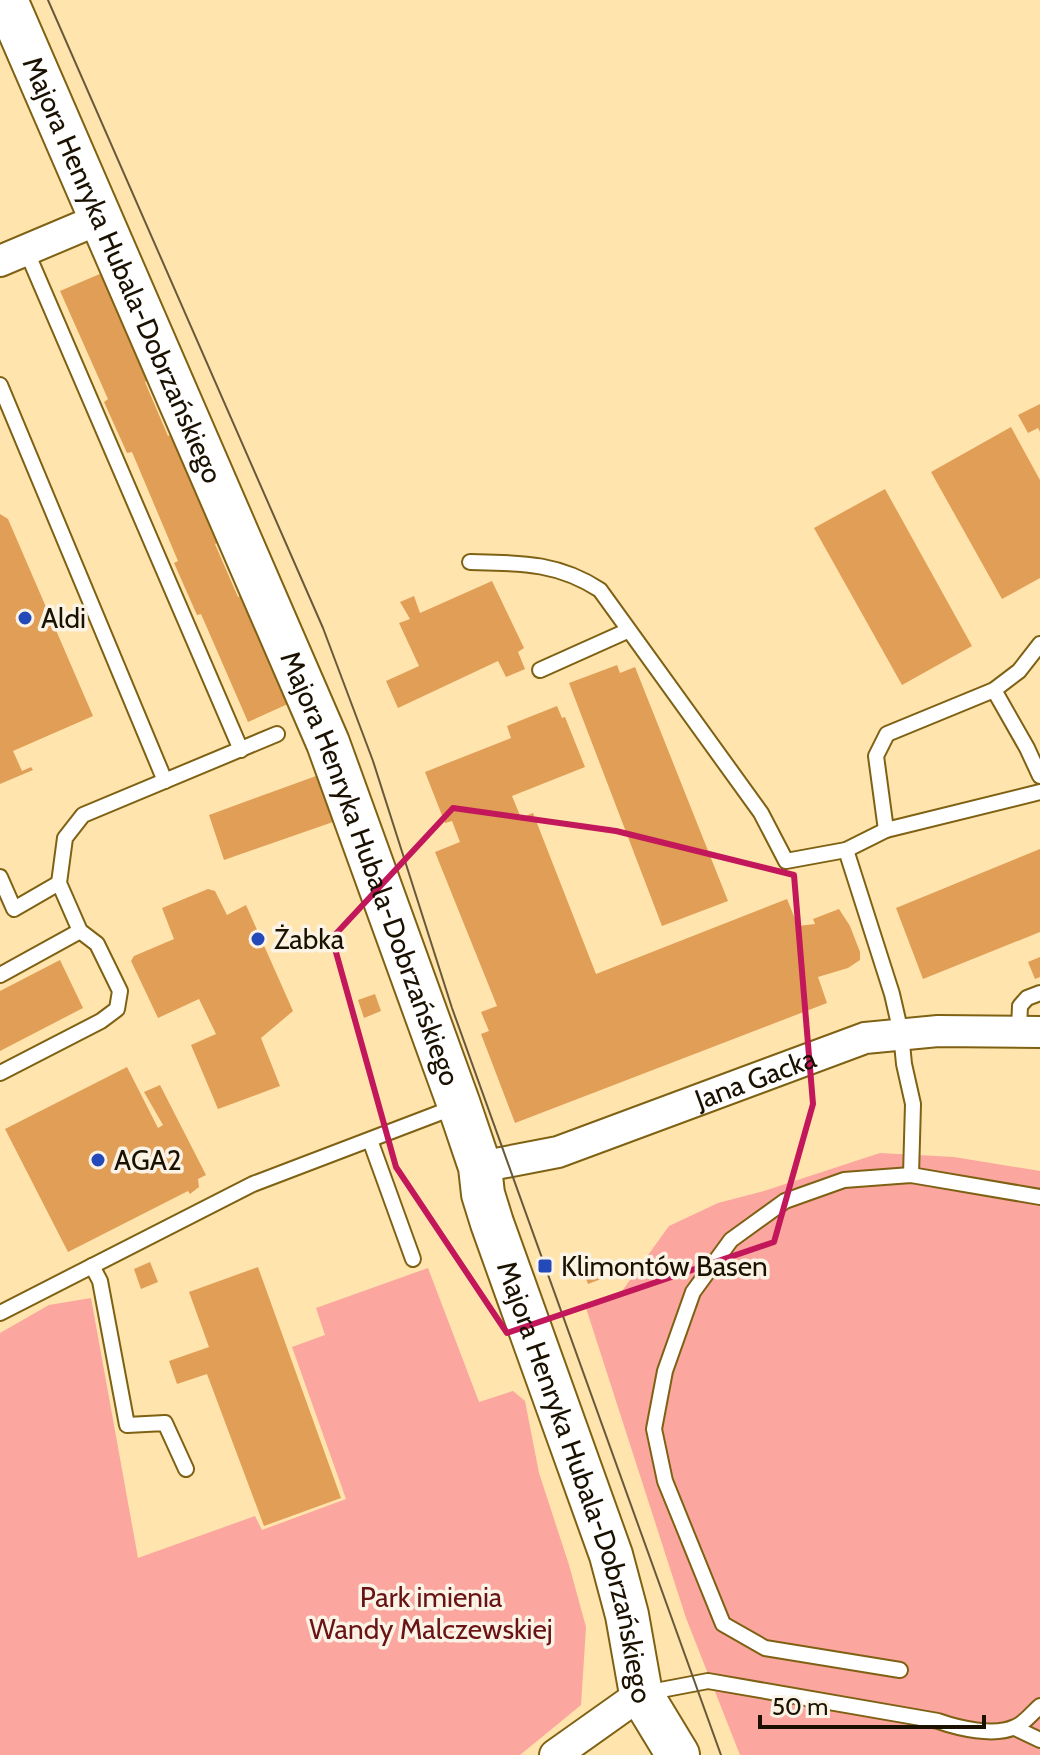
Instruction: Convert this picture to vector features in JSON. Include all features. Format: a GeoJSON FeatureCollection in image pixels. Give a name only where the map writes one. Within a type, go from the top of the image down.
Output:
{"type":"FeatureCollection","features":[{"type":"Feature","properties":{"kind":"street","name":"Majora Henryka Hubala-Dobrzańskiego"},"geometry":{"type":"LineString","coordinates":[[6,0],[328,743],[459,1105],[480,1167],[483,1194],[492,1223],[611,1555],[627,1615],[641,1694],[678,1755]]}},
{"type":"Feature","properties":{"kind":"street"},"geometry":{"type":"LineString","coordinates":[[13,256],[102,218]]}},
{"type":"Feature","properties":{"kind":"street","name":"Jana Gacka"},"geometry":{"type":"LineString","coordinates":[[480,1167],[558,1152],[865,1038],[901,1033],[1029,1030]]}},
{"type":"Feature","properties":{"kind":"street"},"geometry":{"type":"LineString","coordinates":[[555,1755],[641,1694]]}},
{"type":"Feature","properties":{"kind":"lane"},"geometry":{"type":"LineString","coordinates":[[13,256],[241,750]]}},
{"type":"Feature","properties":{"kind":"lane"},"geometry":{"type":"LineString","coordinates":[[0,385],[165,781]]}},
{"type":"Feature","properties":{"kind":"lane"},"geometry":{"type":"LineString","coordinates":[[470,562],[524,563],[577,575],[600,590],[761,813],[786,861],[846,850],[886,830],[1040,792]]}},
{"type":"Feature","properties":{"kind":"lane"},"geometry":{"type":"LineString","coordinates":[[540,670],[627,631]]}},
{"type":"Feature","properties":{"kind":"lane"},"geometry":{"type":"LineString","coordinates":[[886,830],[876,756],[887,734],[994,690],[1019,671],[1040,644]]}},
{"type":"Feature","properties":{"kind":"lane"},"geometry":{"type":"LineString","coordinates":[[994,690],[1040,776]]}},
{"type":"Feature","properties":{"kind":"lane"},"geometry":{"type":"LineString","coordinates":[[0,1073],[101,1021],[117,1009],[120,991],[97,944],[80,931],[59,883],[65,838],[83,815],[277,734]]}},
{"type":"Feature","properties":{"kind":"lane"},"geometry":{"type":"LineString","coordinates":[[846,850],[892,994],[901,1033],[913,1104],[911,1175]]}},
{"type":"Feature","properties":{"kind":"lane"},"geometry":{"type":"LineString","coordinates":[[0,877],[7,912],[59,883]]}},
{"type":"Feature","properties":{"kind":"lane"},"geometry":{"type":"LineString","coordinates":[[0,975],[80,931]]}},
{"type":"Feature","properties":{"kind":"lane"},"geometry":{"type":"LineString","coordinates":[[1029,1030],[1020,1006],[1027,998],[1040,993]]}},
{"type":"Feature","properties":{"kind":"lane"},"geometry":{"type":"LineString","coordinates":[[0,1313],[253,1184],[459,1105]]}},
{"type":"Feature","properties":{"kind":"lane"},"geometry":{"type":"LineString","coordinates":[[370,1140],[413,1259]]}},
{"type":"Feature","properties":{"kind":"lane"},"geometry":{"type":"LineString","coordinates":[[900,1670],[765,1648],[723,1624],[665,1481],[654,1429],[665,1371],[693,1292],[731,1240],[785,1201],[844,1180],[911,1175],[1040,1197]]}},
{"type":"Feature","properties":{"kind":"lane"},"geometry":{"type":"LineString","coordinates":[[92,1266],[100,1281],[127,1425],[165,1423],[186,1469]]}},
{"type":"Feature","properties":{"kind":"lane"},"geometry":{"type":"LineString","coordinates":[[641,1694],[708,1681],[938,1721],[960,1728],[980,1731],[1015,1728],[1040,1740]]}},
{"type":"Feature","properties":{"kind":"lane"},"geometry":{"type":"LineString","coordinates":[[1015,1728],[1040,1706]]}},
{"type":"Feature","properties":{"kind":"highlighted area"},"geometry":{"type":"Polygon","coordinates":[[[453,808],[616,831],[794,875],[813,1104],[774,1242],[507,1333],[396,1167],[332,938],[453,808]]]}},
{"type":"Feature","properties":{"kind":"green space"},"geometry":{"type":"Polygon","coordinates":[[[880,1153],[954,1157],[1040,1171],[1040,1755],[740,1755],[686,1618],[586,1308],[617,1298],[669,1226],[718,1203],[880,1153]]]}},
{"type":"Feature","properties":{"kind":"green space","name":"Park imienia Wandy Malczewskiej"},"geometry":{"type":"Polygon","coordinates":[[[428,1268],[479,1402],[513,1391],[525,1401],[539,1473],[586,1627],[581,1705],[520,1755],[0,1755],[0,1333],[49,1305],[91,1298],[138,1558],[255,1516],[262,1530],[346,1499],[292,1347],[325,1335],[316,1308],[428,1268]]]}},
{"type":"Feature","properties":{"kind":"building"},"geometry":{"type":"Polygon","coordinates":[[[102,273],[149,380],[145,382],[168,436],[172,434],[220,542],[215,544],[238,597],[242,595],[290,703],[248,722],[201,614],[197,615],[174,563],[178,561],[132,452],[127,453],[104,402],[108,399],[60,291],[102,273]]]}},
{"type":"Feature","properties":{"kind":"building"},"geometry":{"type":"Polygon","coordinates":[[[1040,404],[1040,432],[1038,428],[1028,433],[1018,415],[1040,404]]]}},
{"type":"Feature","properties":{"kind":"building"},"geometry":{"type":"Polygon","coordinates":[[[1011,427],[1040,480],[1040,578],[1002,599],[931,472],[1011,427]]]}},
{"type":"Feature","properties":{"kind":"building"},"geometry":{"type":"Polygon","coordinates":[[[885,489],[972,646],[902,685],[814,528],[885,489]]]}},
{"type":"Feature","properties":{"kind":"building","name":"Aldi"},"geometry":{"type":"Polygon","coordinates":[[[0,514],[8,519],[93,716],[13,751],[22,771],[31,767],[33,770],[0,784],[0,514]]]}},
{"type":"Feature","properties":{"kind":"building"},"geometry":{"type":"Polygon","coordinates":[[[492,581],[524,648],[518,652],[525,669],[506,677],[498,661],[398,708],[386,681],[419,666],[399,623],[410,619],[400,602],[414,596],[420,613],[492,581]]]}},
{"type":"Feature","properties":{"kind":"building"},"geometry":{"type":"Polygon","coordinates":[[[617,665],[620,673],[635,667],[728,901],[662,926],[569,683],[617,665]]]}},
{"type":"Feature","properties":{"kind":"building"},"geometry":{"type":"Polygon","coordinates":[[[557,706],[562,718],[565,717],[585,767],[512,796],[521,818],[533,813],[596,974],[787,899],[798,926],[815,924],[813,919],[839,909],[850,926],[860,960],[848,968],[818,977],[827,1003],[515,1123],[481,1034],[489,1031],[481,1012],[497,1006],[435,852],[460,842],[452,821],[445,823],[425,772],[511,738],[507,726],[557,706]]]}},
{"type":"Feature","properties":{"kind":"building"},"geometry":{"type":"Polygon","coordinates":[[[316,776],[333,822],[224,860],[209,815],[316,776]]]}},
{"type":"Feature","properties":{"kind":"building"},"geometry":{"type":"Polygon","coordinates":[[[1040,849],[1040,932],[923,979],[896,908],[1040,849]]]}},
{"type":"Feature","properties":{"kind":"building"},"geometry":{"type":"Polygon","coordinates":[[[208,889],[215,891],[227,915],[246,905],[293,1011],[261,1038],[280,1086],[218,1109],[191,1045],[216,1034],[199,999],[158,1018],[131,961],[134,956],[174,939],[162,908],[208,889]]]}},
{"type":"Feature","properties":{"kind":"building"},"geometry":{"type":"Polygon","coordinates":[[[1040,957],[1040,977],[1035,979],[1028,962],[1040,957]]]}},
{"type":"Feature","properties":{"kind":"building"},"geometry":{"type":"Polygon","coordinates":[[[60,960],[83,1008],[0,1051],[0,991],[60,960]]]}},
{"type":"Feature","properties":{"kind":"building"},"geometry":{"type":"Polygon","coordinates":[[[375,994],[381,1011],[364,1018],[358,1000],[375,994]]]}},
{"type":"Feature","properties":{"kind":"building","name":"AGA2"},"geometry":{"type":"Polygon","coordinates":[[[127,1067],[158,1128],[163,1125],[144,1092],[160,1085],[206,1175],[198,1179],[199,1187],[190,1194],[188,1191],[68,1252],[5,1129],[127,1067]]]}},
{"type":"Feature","properties":{"kind":"building"},"geometry":{"type":"Polygon","coordinates":[[[150,1262],[158,1282],[141,1289],[134,1269],[150,1262]]]}},
{"type":"Feature","properties":{"kind":"building"},"geometry":{"type":"Polygon","coordinates":[[[596,1266],[601,1279],[588,1284],[583,1271],[596,1266]]]}},
{"type":"Feature","properties":{"kind":"building"},"geometry":{"type":"Polygon","coordinates":[[[258,1267],[341,1498],[264,1526],[207,1374],[177,1384],[169,1361],[209,1347],[189,1292],[258,1267]]]}},
{"type":"Feature","properties":{"kind":"tram line"},"geometry":{"type":"LineString","coordinates":[[48,0],[323,628],[373,761],[452,1008],[721,1755]]}},
{"type":"Feature","properties":{"kind":"place","name":"Aldi"},"geometry":{"type":"Point","coordinates":[25,618]}},
{"type":"Feature","properties":{"kind":"place","name":"Żabka"},"geometry":{"type":"Point","coordinates":[258,939]}},
{"type":"Feature","properties":{"kind":"place","name":"AGA2"},"geometry":{"type":"Point","coordinates":[98,1160]}},
{"type":"Feature","properties":{"kind":"place","name":"Klimontów Basen"},"geometry":{"type":"Point","coordinates":[545,1266]}}]}
